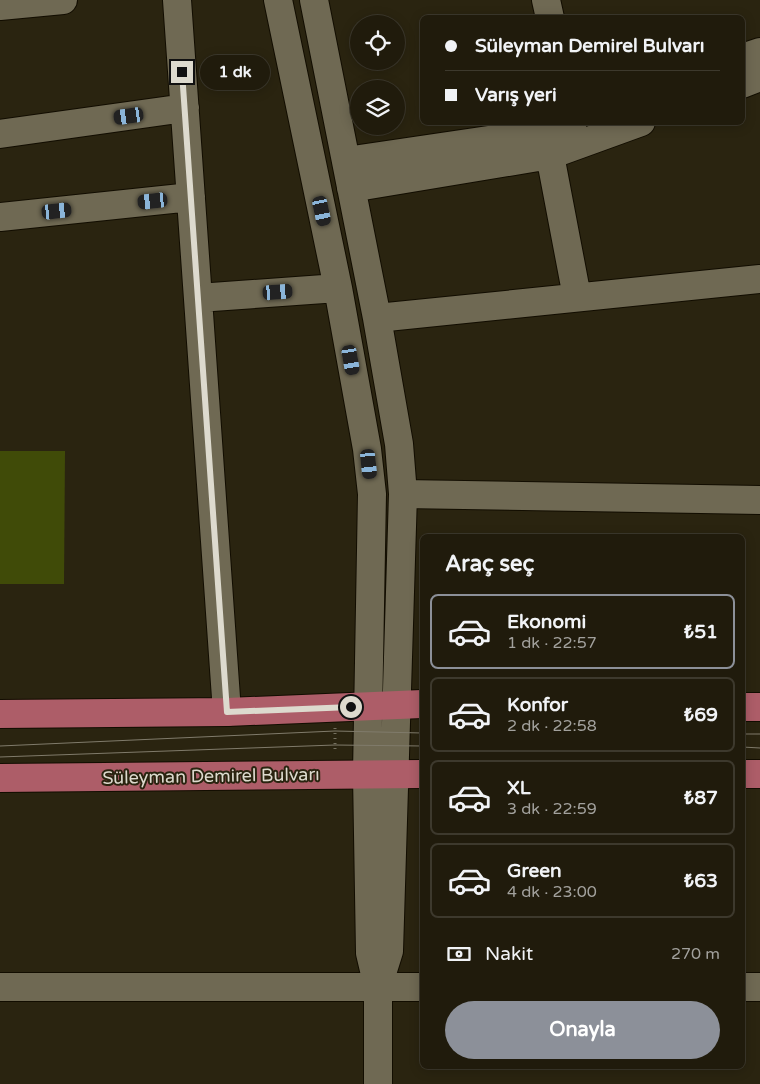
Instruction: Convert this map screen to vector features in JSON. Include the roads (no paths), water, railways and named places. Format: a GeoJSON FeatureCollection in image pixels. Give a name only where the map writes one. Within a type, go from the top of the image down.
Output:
{"type":"FeatureCollection","features":[{"type":"Feature","properties":{"kind":"main road"},"geometry":{"type":"LineString","coordinates":[[0,714],[227,712],[410,704]]}},
{"type":"Feature","properties":{"kind":"main road"},"geometry":{"type":"LineString","coordinates":[[745,707],[760,707]]}},
{"type":"Feature","properties":{"kind":"main road","name":"Süleyman Demirel Bulvarı"},"geometry":{"type":"LineString","coordinates":[[0,778],[420,774]]}},
{"type":"Feature","properties":{"kind":"main road"},"geometry":{"type":"LineString","coordinates":[[745,774],[760,774]]}},
{"type":"Feature","properties":{"kind":"street"},"geometry":{"type":"LineString","coordinates":[[0,6],[63,0]]}},
{"type":"Feature","properties":{"kind":"street"},"geometry":{"type":"LineString","coordinates":[[177,0],[227,712]]}},
{"type":"Feature","properties":{"kind":"street"},"geometry":{"type":"LineString","coordinates":[[278,0],[338,288],[367,449],[372,494],[367,774],[370,953],[378,987],[378,1084]]}},
{"type":"Feature","properties":{"kind":"street"},"geometry":{"type":"LineString","coordinates":[[314,0],[377,318],[399,444],[403,494],[410,704],[394,775],[389,951],[378,987]]}},
{"type":"Feature","properties":{"kind":"street"},"geometry":{"type":"LineString","coordinates":[[546,0],[549,15]]}},
{"type":"Feature","properties":{"kind":"street"},"geometry":{"type":"LineString","coordinates":[[745,57],[760,52]]}},
{"type":"Feature","properties":{"kind":"street"},"geometry":{"type":"LineString","coordinates":[[745,83],[760,77]]}},
{"type":"Feature","properties":{"kind":"street"},"geometry":{"type":"LineString","coordinates":[[0,134],[185,108]]}},
{"type":"Feature","properties":{"kind":"street"},"geometry":{"type":"LineString","coordinates":[[346,161],[543,132],[617,125]]}},
{"type":"Feature","properties":{"kind":"street"},"geometry":{"type":"LineString","coordinates":[[351,188],[550,155],[576,130]]}},
{"type":"Feature","properties":{"kind":"street"},"geometry":{"type":"LineString","coordinates":[[550,155],[577,297]]}},
{"type":"Feature","properties":{"kind":"street"},"geometry":{"type":"LineString","coordinates":[[0,217],[191,196]]}},
{"type":"Feature","properties":{"kind":"street"},"geometry":{"type":"LineString","coordinates":[[377,318],[760,279]]}},
{"type":"Feature","properties":{"kind":"street"},"geometry":{"type":"LineString","coordinates":[[198,298],[338,288]]}},
{"type":"Feature","properties":{"kind":"street"},"geometry":{"type":"LineString","coordinates":[[403,494],[760,500]]}},
{"type":"Feature","properties":{"kind":"street"},"geometry":{"type":"LineString","coordinates":[[0,987],[420,987]]}},
{"type":"Feature","properties":{"kind":"street"},"geometry":{"type":"LineString","coordinates":[[745,987],[760,987]]}},
{"type":"Feature","properties":{"kind":"tram line"},"geometry":{"type":"LineString","coordinates":[[0,746],[335,731],[420,733]]}},
{"type":"Feature","properties":{"kind":"tram line"},"geometry":{"type":"LineString","coordinates":[[745,734],[760,734]]}},
{"type":"Feature","properties":{"kind":"tram line"},"geometry":{"type":"LineString","coordinates":[[0,757],[335,745],[420,746]]}},
{"type":"Feature","properties":{"kind":"tram line"},"geometry":{"type":"LineString","coordinates":[[745,747],[760,748]]}}]}
